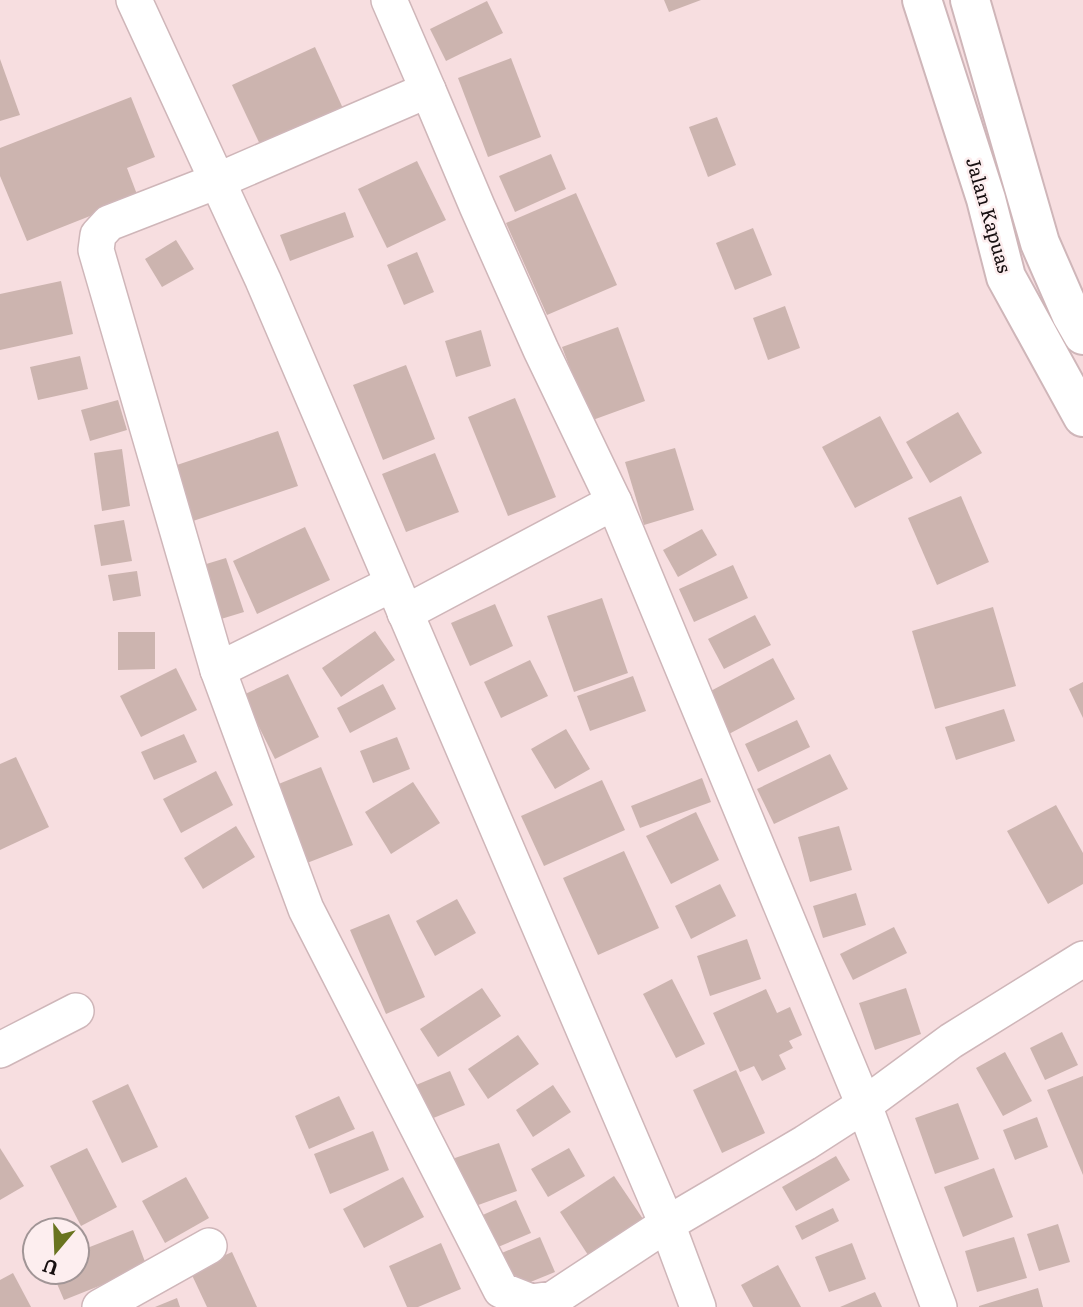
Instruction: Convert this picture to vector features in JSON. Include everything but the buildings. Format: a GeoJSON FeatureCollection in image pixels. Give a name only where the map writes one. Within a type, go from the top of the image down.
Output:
{"type":"FeatureCollection","features":[{"type":"Feature","properties":{"kind":"street"},"geometry":{"type":"LineString","coordinates":[[134,0],[284,329],[667,1224],[698,1307]]}},
{"type":"Feature","properties":{"kind":"street"},"geometry":{"type":"LineString","coordinates":[[389,0],[535,338],[614,502],[864,1105],[939,1307]]}},
{"type":"Feature","properties":{"kind":"street","name":"Jalan Kapuas"},"geometry":{"type":"LineString","coordinates":[[922,0],[986,199],[1006,277],[1083,417]]}},
{"type":"Feature","properties":{"kind":"street"},"geometry":{"type":"LineString","coordinates":[[970,0],[1040,243],[1083,335]]}},
{"type":"Feature","properties":{"kind":"street"},"geometry":{"type":"LineString","coordinates":[[428,90],[217,181],[109,223],[98,235],[96,250],[218,670],[306,909],[501,1290],[531,1302],[553,1298],[667,1224],[864,1105],[951,1041],[1080,969]]}},
{"type":"Feature","properties":{"kind":"street"},"geometry":{"type":"LineString","coordinates":[[218,670],[399,598],[614,502]]}},
{"type":"Feature","properties":{"kind":"street"},"geometry":{"type":"LineString","coordinates":[[0,1050],[76,1011]]}},
{"type":"Feature","properties":{"kind":"street"},"geometry":{"type":"LineString","coordinates":[[100,1307],[208,1246]]}}]}
